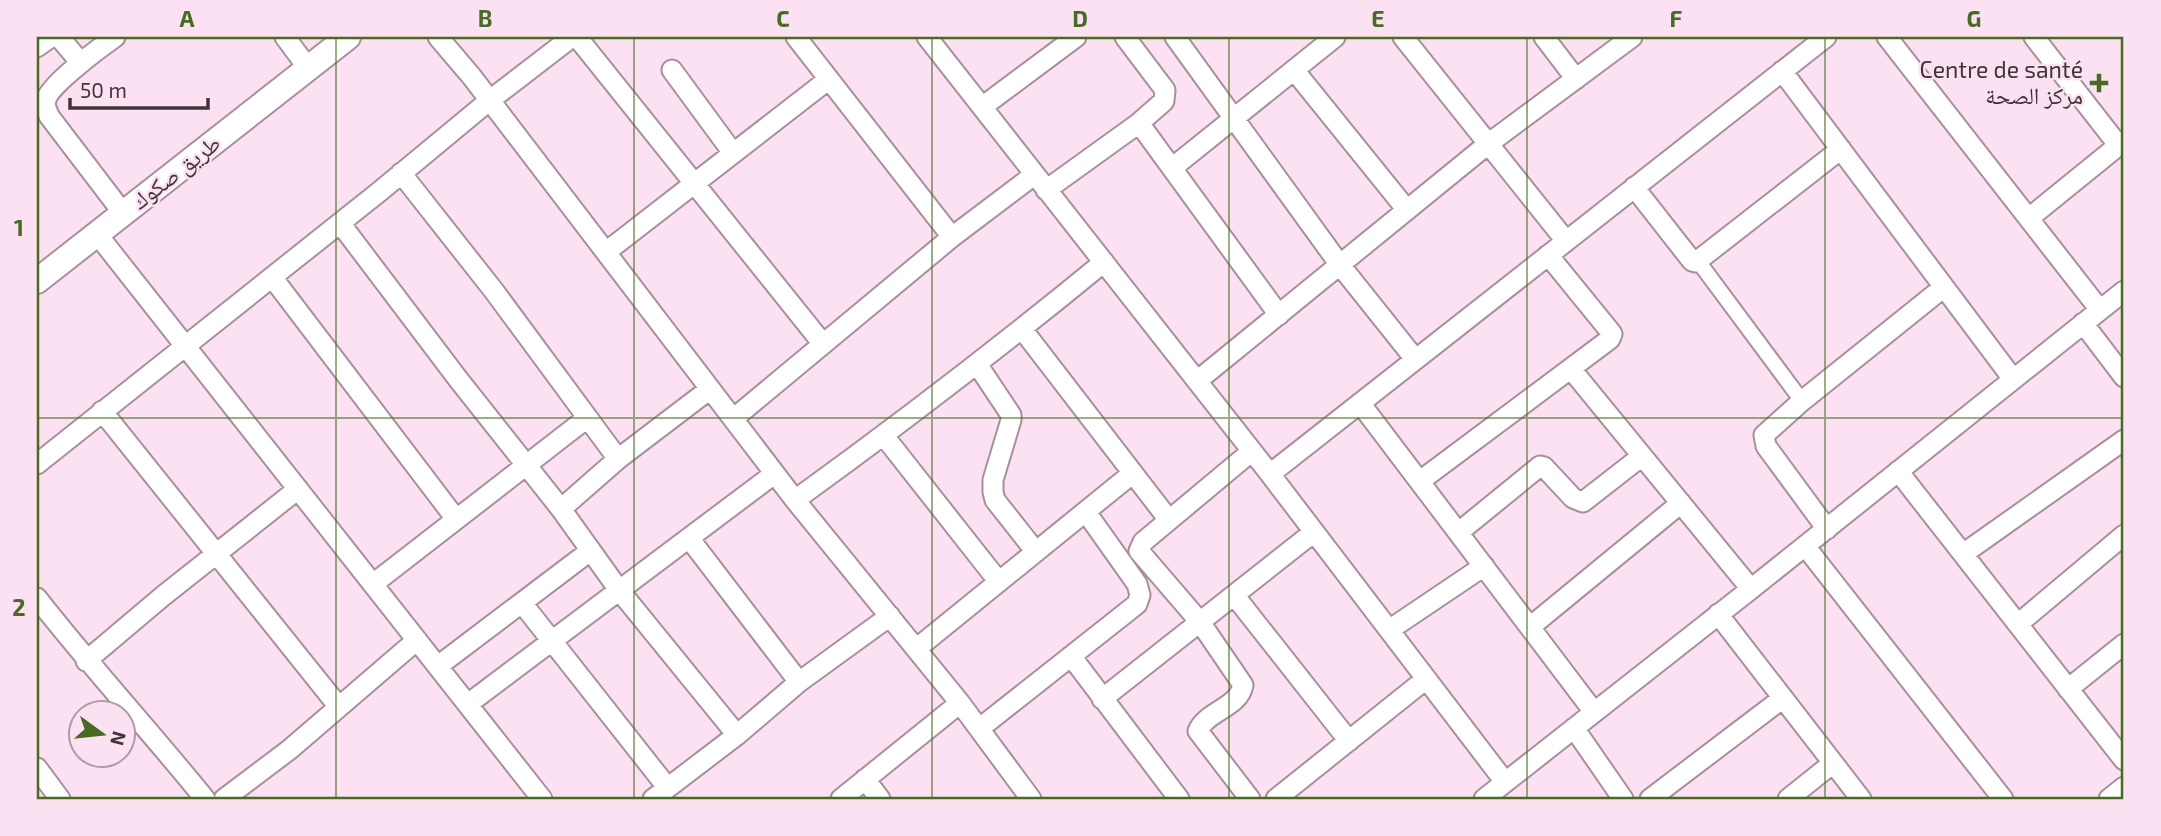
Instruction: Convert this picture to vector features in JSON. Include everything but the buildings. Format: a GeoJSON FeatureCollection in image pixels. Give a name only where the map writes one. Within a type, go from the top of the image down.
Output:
{"type":"FeatureCollection","features":[{"type":"Feature","properties":{"kind":"street"},"geometry":{"type":"LineString","coordinates":[[37,47],[51,37]]}},
{"type":"Feature","properties":{"kind":"street"},"geometry":{"type":"LineString","coordinates":[[59,37],[81,63]]}},
{"type":"Feature","properties":{"kind":"street"},"geometry":{"type":"LineString","coordinates":[[116,37],[81,63],[47,95],[44,103],[49,116],[124,213]]}},
{"type":"Feature","properties":{"kind":"street"},"geometry":{"type":"LineString","coordinates":[[285,37],[308,68]]}},
{"type":"Feature","properties":{"kind":"street","name":"طريق صكوك"},"geometry":{"type":"LineString","coordinates":[[37,281],[348,37]]}},
{"type":"Feature","properties":{"kind":"street"},"geometry":{"type":"LineString","coordinates":[[438,37],[490,100],[774,474],[980,728],[1031,799]]}},
{"type":"Feature","properties":{"kind":"street"},"geometry":{"type":"LineString","coordinates":[[37,464],[490,100],[575,37],[823,344]]}},
{"type":"Feature","properties":{"kind":"street"},"geometry":{"type":"LineString","coordinates":[[796,37],[952,237]]}},
{"type":"Feature","properties":{"kind":"street"},"geometry":{"type":"LineString","coordinates":[[927,37],[1270,474],[1426,679],[1493,794],[2124,291]]}},
{"type":"Feature","properties":{"kind":"street"},"geometry":{"type":"LineString","coordinates":[[1175,37],[1340,265],[1415,359]]}},
{"type":"Feature","properties":{"kind":"street"},"geometry":{"type":"LineString","coordinates":[[1172,168],[1335,37]]}},
{"type":"Feature","properties":{"kind":"street"},"geometry":{"type":"LineString","coordinates":[[1403,37],[1566,241]]}},
{"type":"Feature","properties":{"kind":"street"},"geometry":{"type":"LineString","coordinates":[[1544,37],[1576,79]]}},
{"type":"Feature","properties":{"kind":"street"},"geometry":{"type":"LineString","coordinates":[[1197,382],[1488,144],[1632,37]]}},
{"type":"Feature","properties":{"kind":"street"},"geometry":{"type":"LineString","coordinates":[[1270,474],[1825,37]]}},
{"type":"Feature","properties":{"kind":"street"},"geometry":{"type":"LineString","coordinates":[[1887,37],[2100,310]]}},
{"type":"Feature","properties":{"kind":"street"},"geometry":{"type":"LineString","coordinates":[[2029,218],[2121,144],[2034,37]]}},
{"type":"Feature","properties":{"kind":"street"},"geometry":{"type":"LineString","coordinates":[[982,107],[1071,38]]}},
{"type":"Feature","properties":{"kind":"street"},"geometry":{"type":"LineString","coordinates":[[733,419],[952,237],[1139,123],[1164,102],[1165,90],[1136,41]]}},
{"type":"Feature","properties":{"kind":"street"},"geometry":{"type":"LineString","coordinates":[[1294,69],[1407,210]]}},
{"type":"Feature","properties":{"kind":"street"},"geometry":{"type":"LineString","coordinates":[[672,70],[733,153]]}},
{"type":"Feature","properties":{"kind":"street"},"geometry":{"type":"LineString","coordinates":[[1782,71],[2013,379]]}},
{"type":"Feature","properties":{"kind":"street"},"geometry":{"type":"LineString","coordinates":[[606,252],[829,79]]}},
{"type":"Feature","properties":{"kind":"street"},"geometry":{"type":"LineString","coordinates":[[1139,123],[1279,315]]}},
{"type":"Feature","properties":{"kind":"street"},"geometry":{"type":"LineString","coordinates":[[1634,187],[1692,261],[1699,261],[1841,149]]}},
{"type":"Feature","properties":{"kind":"street"},"geometry":{"type":"LineString","coordinates":[[401,173],[494,291],[618,459]]}},
{"type":"Feature","properties":{"kind":"street"},"geometry":{"type":"LineString","coordinates":[[340,223],[561,509],[620,590],[737,735]]}},
{"type":"Feature","properties":{"kind":"street"},"geometry":{"type":"LineString","coordinates":[[97,234],[542,799]]}},
{"type":"Feature","properties":{"kind":"street"},"geometry":{"type":"LineString","coordinates":[[1420,481],[1610,339],[1612,334],[1549,255]]}},
{"type":"Feature","properties":{"kind":"street"},"geometry":{"type":"LineString","coordinates":[[1699,261],[1802,401]]}},
{"type":"Feature","properties":{"kind":"street"},"geometry":{"type":"LineString","coordinates":[[795,500],[884,436],[1104,262]]}},
{"type":"Feature","properties":{"kind":"street"},"geometry":{"type":"LineString","coordinates":[[272,277],[456,519]]}},
{"type":"Feature","properties":{"kind":"street"},"geometry":{"type":"LineString","coordinates":[[1827,529],[1764,441],[1764,435],[1802,401],[1944,287]]}},
{"type":"Feature","properties":{"kind":"street"},"geometry":{"type":"LineString","coordinates":[[2083,323],[2124,377]]}},
{"type":"Feature","properties":{"kind":"street"},"geometry":{"type":"LineString","coordinates":[[1022,329],[1169,520]]}},
{"type":"Feature","properties":{"kind":"street"},"geometry":{"type":"LineString","coordinates":[[977,364],[1012,420],[993,480],[995,500],[1036,552]]}},
{"type":"Feature","properties":{"kind":"street"},"geometry":{"type":"LineString","coordinates":[[1571,369],[1751,589]]}},
{"type":"Feature","properties":{"kind":"street"},"geometry":{"type":"LineString","coordinates":[[561,509],[618,459],[710,389]]}},
{"type":"Feature","properties":{"kind":"street"},"geometry":{"type":"LineString","coordinates":[[1360,402],[1594,712]]}},
{"type":"Feature","properties":{"kind":"street"},"geometry":{"type":"LineString","coordinates":[[102,411],[339,706]]}},
{"type":"Feature","properties":{"kind":"street"},"geometry":{"type":"LineString","coordinates":[[373,584],[587,418]]}},
{"type":"Feature","properties":{"kind":"street"},"geometry":{"type":"LineString","coordinates":[[884,436],[999,582]]}},
{"type":"Feature","properties":{"kind":"street"},"geometry":{"type":"LineString","coordinates":[[1963,554],[2122,447]]}},
{"type":"Feature","properties":{"kind":"street"},"geometry":{"type":"LineString","coordinates":[[1250,799],[1198,731],[1202,724],[1239,697],[1243,685],[1200,622],[1139,551],[1143,542],[1252,451]]}},
{"type":"Feature","properties":{"kind":"street"},"geometry":{"type":"LineString","coordinates":[[1459,532],[1540,466],[1573,498],[1583,502],[1642,456]]}},
{"type":"Feature","properties":{"kind":"street"},"geometry":{"type":"LineString","coordinates":[[1898,471],[2124,760]]}},
{"type":"Feature","properties":{"kind":"street"},"geometry":{"type":"LineString","coordinates":[[916,649],[1133,473]]}},
{"type":"Feature","properties":{"kind":"street"},"geometry":{"type":"LineString","coordinates":[[468,704],[774,474]]}},
{"type":"Feature","properties":{"kind":"street"},"geometry":{"type":"LineString","coordinates":[[86,661],[298,489]]}},
{"type":"Feature","properties":{"kind":"street"},"geometry":{"type":"LineString","coordinates":[[1530,627],[1681,503]]}},
{"type":"Feature","properties":{"kind":"street"},"geometry":{"type":"LineString","coordinates":[[980,728],[1137,604],[1140,595],[1137,584],[1086,512]]}},
{"type":"Feature","properties":{"kind":"street"},"geometry":{"type":"LineString","coordinates":[[1102,699],[1314,532]]}},
{"type":"Feature","properties":{"kind":"street"},"geometry":{"type":"LineString","coordinates":[[2018,624],[2124,535]]}},
{"type":"Feature","properties":{"kind":"street"},"geometry":{"type":"LineString","coordinates":[[689,538],[799,682]]}},
{"type":"Feature","properties":{"kind":"street"},"geometry":{"type":"LineString","coordinates":[[1805,546],[2003,799]]}},
{"type":"Feature","properties":{"kind":"street"},"geometry":{"type":"LineString","coordinates":[[438,666],[590,551]]}},
{"type":"Feature","properties":{"kind":"street"},"geometry":{"type":"LineString","coordinates":[[1389,630],[1484,566]]}},
{"type":"Feature","properties":{"kind":"street"},"geometry":{"type":"LineString","coordinates":[[1137,584],[1151,567]]}},
{"type":"Feature","properties":{"kind":"street"},"geometry":{"type":"LineString","coordinates":[[1234,595],[1349,741]]}},
{"type":"Feature","properties":{"kind":"street"},"geometry":{"type":"LineString","coordinates":[[37,598],[86,661],[205,799]]}},
{"type":"Feature","properties":{"kind":"street"},"geometry":{"type":"LineString","coordinates":[[522,603],[553,641],[660,793],[737,735],[799,682],[890,616]]}},
{"type":"Feature","properties":{"kind":"street"},"geometry":{"type":"LineString","coordinates":[[1718,614],[1861,799]]}},
{"type":"Feature","properties":{"kind":"street"},"geometry":{"type":"LineString","coordinates":[[224,799],[289,750],[417,640]]}},
{"type":"Feature","properties":{"kind":"street"},"geometry":{"type":"LineString","coordinates":[[2068,689],[2124,643]]}},
{"type":"Feature","properties":{"kind":"street"},"geometry":{"type":"LineString","coordinates":[[1071,656],[1179,799]]}},
{"type":"Feature","properties":{"kind":"street"},"geometry":{"type":"LineString","coordinates":[[1276,799],[1426,679]]}},
{"type":"Feature","properties":{"kind":"street"},"geometry":{"type":"LineString","coordinates":[[1650,799],[1783,698]]}},
{"type":"Feature","properties":{"kind":"street"},"geometry":{"type":"LineString","coordinates":[[841,799],[960,703]]}},
{"type":"Feature","properties":{"kind":"street"},"geometry":{"type":"LineString","coordinates":[[1574,729],[1623,799]]}},
{"type":"Feature","properties":{"kind":"street"},"geometry":{"type":"LineString","coordinates":[[1788,799],[1833,763]]}},
{"type":"Feature","properties":{"kind":"street"},"geometry":{"type":"LineString","coordinates":[[865,779],[880,799]]}},
{"type":"Feature","properties":{"kind":"street"},"geometry":{"type":"LineString","coordinates":[[41,781],[60,799]]}},
{"type":"Feature","properties":{"kind":"place","name":"Centre de santé مركز الصحة"},"geometry":{"type":"Point","coordinates":[2099,83]}}]}
